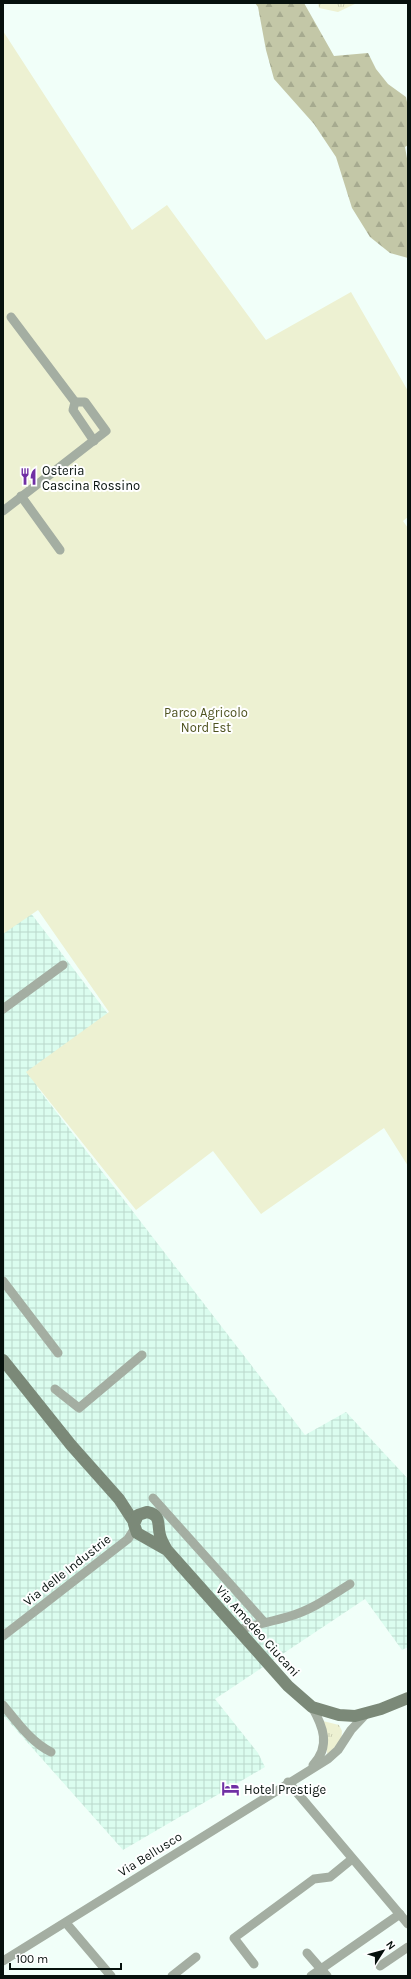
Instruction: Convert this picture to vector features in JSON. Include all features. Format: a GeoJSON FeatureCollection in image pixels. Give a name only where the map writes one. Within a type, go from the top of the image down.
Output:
{"type":"FeatureCollection","features":[{"type":"Feature","properties":{"kind":"main road","name":"Via Amedeo Ciucani"},"geometry":{"type":"LineString","coordinates":[[3,1360],[71,1445],[119,1499],[139,1531],[166,1550],[291,1689],[312,1707],[339,1715],[355,1716],[408,1698]]}},
{"type":"Feature","properties":{"kind":"main road","name":"Via Amedeo Ciucani"},"geometry":{"type":"LineString","coordinates":[[119,1499],[156,1517],[159,1523],[158,1530],[166,1550]]}},
{"type":"Feature","properties":{"kind":"main road"},"geometry":{"type":"LineString","coordinates":[[144,1512],[138,1515],[139,1531],[154,1535],[158,1530]]}},
{"type":"Feature","properties":{"kind":"street"},"geometry":{"type":"LineString","coordinates":[[11,317],[75,402]]}},
{"type":"Feature","properties":{"kind":"street"},"geometry":{"type":"LineString","coordinates":[[75,402],[73,410],[94,441]]}},
{"type":"Feature","properties":{"kind":"street"},"geometry":{"type":"LineString","coordinates":[[3,510],[106,431],[85,402],[75,402]]}},
{"type":"Feature","properties":{"kind":"street"},"geometry":{"type":"LineString","coordinates":[[21,496],[60,550]]}},
{"type":"Feature","properties":{"kind":"street"},"geometry":{"type":"LineString","coordinates":[[3,1009],[63,965]]}},
{"type":"Feature","properties":{"kind":"street"},"geometry":{"type":"LineString","coordinates":[[3,1281],[58,1353]]}},
{"type":"Feature","properties":{"kind":"street"},"geometry":{"type":"LineString","coordinates":[[55,1389],[79,1408],[142,1355]]}},
{"type":"Feature","properties":{"kind":"street","name":"Via Amedeo Ciucani"},"geometry":{"type":"LineString","coordinates":[[153,1498],[264,1622]]}},
{"type":"Feature","properties":{"kind":"street","name":"Via delle Industrie"},"geometry":{"type":"LineString","coordinates":[[3,1636],[139,1531]]}},
{"type":"Feature","properties":{"kind":"street"},"geometry":{"type":"LineString","coordinates":[[239,1630],[287,1617],[321,1604],[350,1584]]}},
{"type":"Feature","properties":{"kind":"street"},"geometry":{"type":"LineString","coordinates":[[3,1705],[29,1735],[43,1748],[51,1752]]}},
{"type":"Feature","properties":{"kind":"street","name":"Via Bellusco"},"geometry":{"type":"LineString","coordinates":[[311,1768],[321,1755],[324,1738],[321,1722],[312,1707]]}},
{"type":"Feature","properties":{"kind":"street","name":"Via Bellusco"},"geometry":{"type":"LineString","coordinates":[[3,1961],[333,1755],[346,1736],[366,1713]]}},
{"type":"Feature","properties":{"kind":"street"},"geometry":{"type":"LineString","coordinates":[[339,1715],[345,1725],[346,1736]]}},
{"type":"Feature","properties":{"kind":"street"},"geometry":{"type":"LineString","coordinates":[[299,1776],[302,1798]]}},
{"type":"Feature","properties":{"kind":"street"},"geometry":{"type":"LineString","coordinates":[[288,1782],[408,1924]]}},
{"type":"Feature","properties":{"kind":"street"},"geometry":{"type":"LineString","coordinates":[[254,1964],[234,1938],[314,1879],[330,1877],[352,1859]]}},
{"type":"Feature","properties":{"kind":"street"},"geometry":{"type":"LineString","coordinates":[[311,1976],[320,1968],[400,1914]]}},
{"type":"Feature","properties":{"kind":"street"},"geometry":{"type":"LineString","coordinates":[[66,1923],[111,1976]]}},
{"type":"Feature","properties":{"kind":"street"},"geometry":{"type":"LineString","coordinates":[[380,1966],[408,1947]]}},
{"type":"Feature","properties":{"kind":"street"},"geometry":{"type":"LineString","coordinates":[[307,1953],[327,1976]]}},
{"type":"Feature","properties":{"kind":"street"},"geometry":{"type":"LineString","coordinates":[[172,1976],[196,1957]]}},
{"type":"Feature","properties":{"kind":"shaded area"},"geometry":{"type":"Polygon","coordinates":[[[20,899],[118,1027],[37,1087],[305,1435],[346,1412],[408,1479],[408,1647],[402,1650],[365,1599],[215,1699],[258,1753],[265,1767],[123,1850],[3,1715],[3,912],[20,899]]]}},
{"type":"Feature","properties":{"kind":"green space"},"geometry":{"type":"Polygon","coordinates":[[[255,3],[304,3],[334,56],[368,53],[376,69],[388,84],[406,97],[408,107],[408,145],[405,147],[408,164],[408,258],[390,253],[370,237],[352,208],[336,157],[314,124],[274,79],[266,50],[258,7],[255,3]]]}},
{"type":"Feature","properties":{"kind":"green space"},"geometry":{"type":"Polygon","coordinates":[[[318,3],[357,3],[338,12],[319,8],[318,3]]]}},
{"type":"Feature","properties":{"kind":"green space","name":"Parco Agricolo Nord Est"},"geometry":{"type":"Polygon","coordinates":[[[3,31],[132,230],[167,205],[266,340],[351,292],[408,391],[408,517],[403,521],[408,528],[408,1166],[384,1128],[261,1214],[213,1151],[136,1210],[26,1072],[109,1012],[38,910],[3,934],[3,31]]]}},
{"type":"Feature","properties":{"kind":"green space"},"geometry":{"type":"Polygon","coordinates":[[[323,1721],[339,1725],[342,1731],[341,1741],[328,1754],[327,1753],[323,1721]]]}},
{"type":"Feature","properties":{"kind":"place","name":"Osteria Cascina Rossino"},"geometry":{"type":"Point","coordinates":[29,477]}},
{"type":"Feature","properties":{"kind":"place","name":"Hotel Prestige"},"geometry":{"type":"Point","coordinates":[231,1789]}}]}
